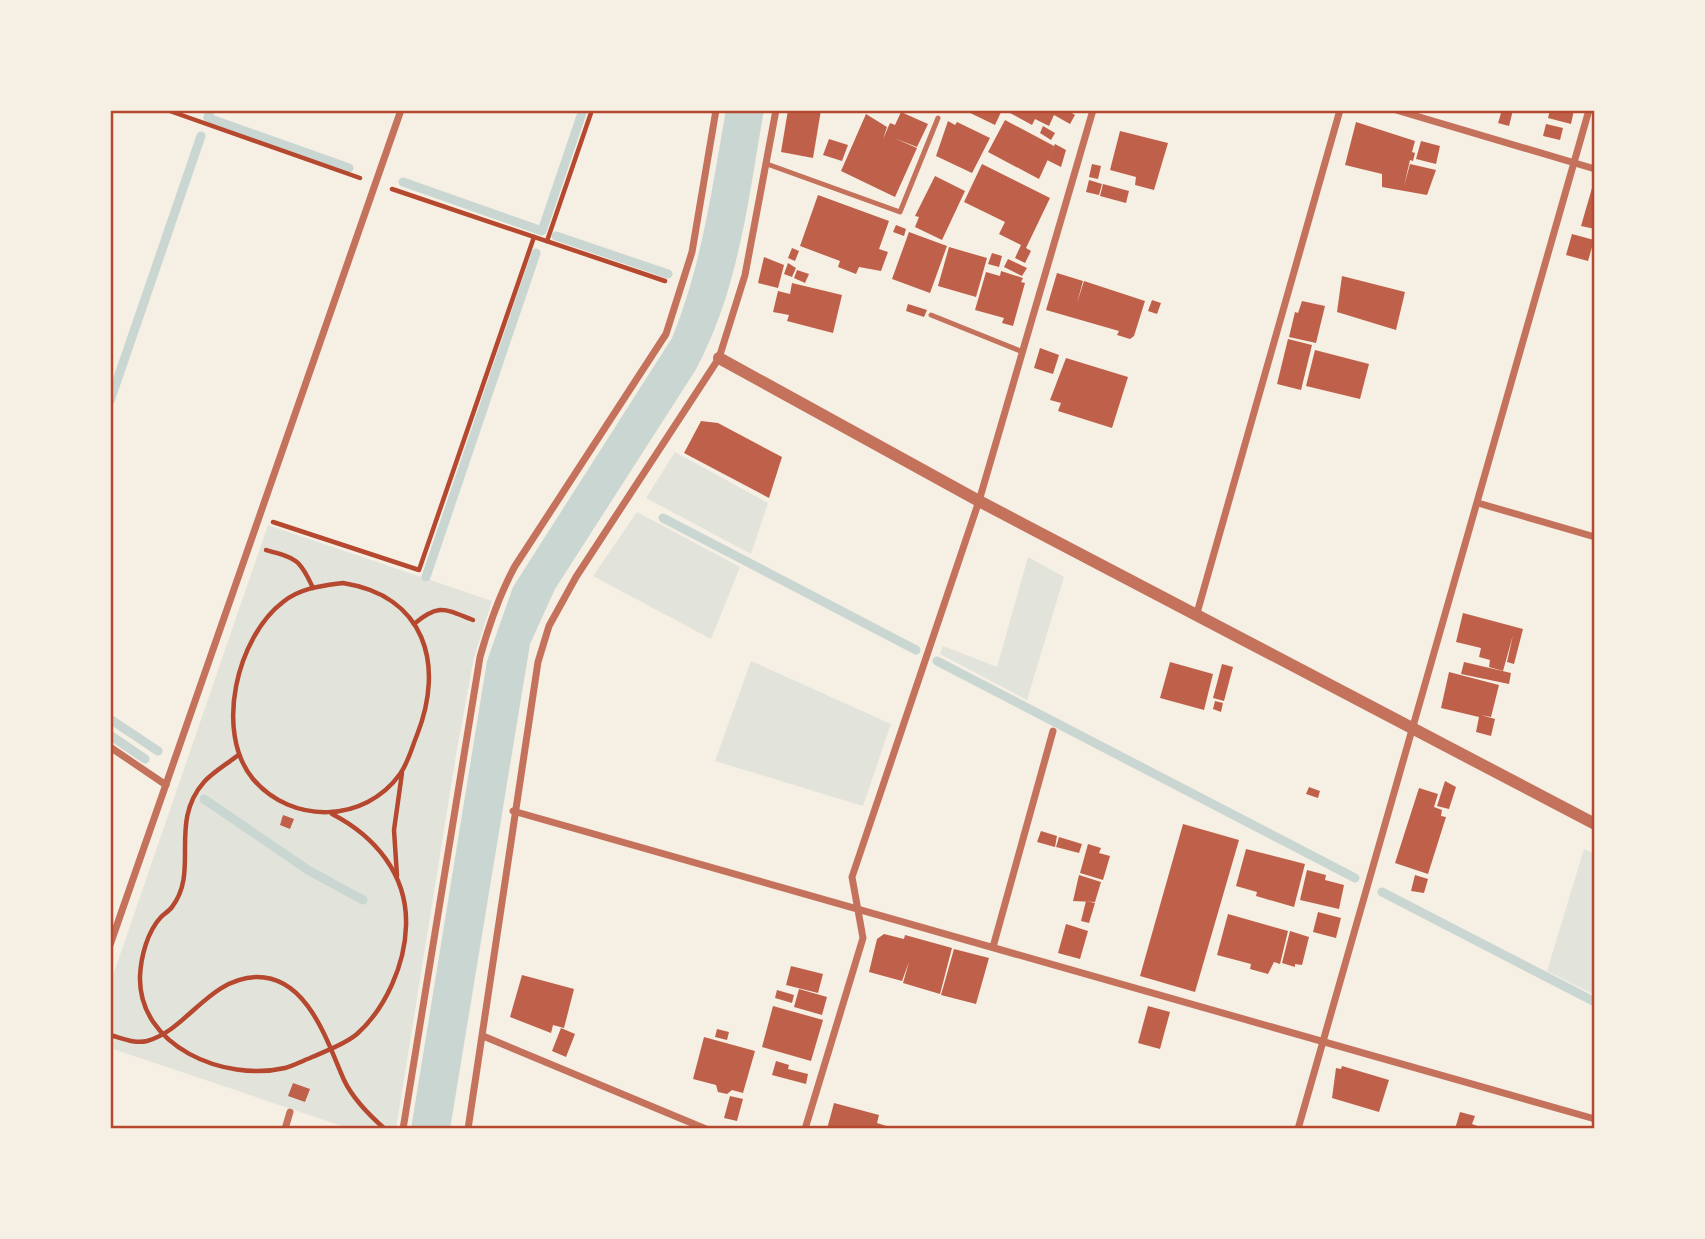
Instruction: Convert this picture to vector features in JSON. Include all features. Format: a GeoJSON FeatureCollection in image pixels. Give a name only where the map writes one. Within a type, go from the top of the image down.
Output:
{"type":"FeatureCollection","features":[{"type":"Feature","properties":{"kind":"street"},"geometry":{"type":"LineString","coordinates":[[110,945],[401,110]]}},
{"type":"Feature","properties":{"kind":"street"},"geometry":{"type":"LineString","coordinates":[[402,1129],[480,657],[489,625],[499,594],[515,566],[666,334],[692,253],[716,110]]}},
{"type":"Feature","properties":{"kind":"street"},"geometry":{"type":"LineString","coordinates":[[468,1129],[513,811],[538,662],[549,626],[576,577],[719,358],[745,275],[776,110]]}},
{"type":"Feature","properties":{"kind":"street"},"geometry":{"type":"LineString","coordinates":[[805,1129],[863,938],[852,877],[979,501],[1093,110]]}},
{"type":"Feature","properties":{"kind":"street"},"geometry":{"type":"LineString","coordinates":[[1196,613],[1340,110]]}},
{"type":"Feature","properties":{"kind":"street"},"geometry":{"type":"LineString","coordinates":[[1396,110],[1595,169]]}},
{"type":"Feature","properties":{"kind":"street"},"geometry":{"type":"LineString","coordinates":[[1298,1129],[1415,729],[1589,110]]}},
{"type":"Feature","properties":{"kind":"street"},"geometry":{"type":"LineString","coordinates":[[719,358],[979,501],[1595,824]]}},
{"type":"Feature","properties":{"kind":"street"},"geometry":{"type":"LineString","coordinates":[[1478,503],[1595,537]]}},
{"type":"Feature","properties":{"kind":"street"},"geometry":{"type":"LineString","coordinates":[[993,947],[1053,731]]}},
{"type":"Feature","properties":{"kind":"street"},"geometry":{"type":"LineString","coordinates":[[110,747],[166,785]]}},
{"type":"Feature","properties":{"kind":"street"},"geometry":{"type":"LineString","coordinates":[[513,811],[1595,1119]]}},
{"type":"Feature","properties":{"kind":"street"},"geometry":{"type":"LineString","coordinates":[[483,1036],[706,1129]]}},
{"type":"Feature","properties":{"kind":"street"},"geometry":{"type":"LineString","coordinates":[[285,1129],[290,1112]]}},
{"type":"Feature","properties":{"kind":"lane"},"geometry":{"type":"LineString","coordinates":[[767,164],[900,212],[938,118]]}},
{"type":"Feature","properties":{"kind":"lane"},"geometry":{"type":"LineString","coordinates":[[931,315],[1023,352]]}},
{"type":"Feature","properties":{"kind":"path"},"geometry":{"type":"LineString","coordinates":[[167,110],[682,287]]}},
{"type":"Feature","properties":{"kind":"path"},"geometry":{"type":"LineString","coordinates":[[547,242],[592,110]]}},
{"type":"Feature","properties":{"kind":"path"},"geometry":{"type":"LineString","coordinates":[[259,518],[419,570],[534,237]]}},
{"type":"Feature","properties":{"kind":"path"},"geometry":{"type":"LineString","coordinates":[[250,545],[296,559],[302,564],[313,588]]}},
{"type":"Feature","properties":{"kind":"path"},"geometry":{"type":"LineString","coordinates":[[237,756],[204,782],[189,806],[184,824],[185,867],[181,888],[174,906],[159,918],[141,958],[140,984],[145,1007],[161,1035],[186,1052],[240,1069],[285,1068],[332,1048],[356,1034],[381,1005],[399,967],[406,941],[407,909],[397,878],[383,853],[364,833],[332,814],[298,809],[278,799],[254,780],[237,756],[232,709],[235,691],[259,630],[284,601],[313,588],[343,583],[366,587],[384,596],[415,624],[425,644],[431,670],[430,688],[425,713],[402,772],[394,830],[397,878]]}},
{"type":"Feature","properties":{"kind":"path"},"geometry":{"type":"LineString","coordinates":[[415,624],[439,608],[489,625]]}},
{"type":"Feature","properties":{"kind":"path"},"geometry":{"type":"LineString","coordinates":[[332,814],[373,799],[402,772]]}},
{"type":"Feature","properties":{"kind":"path"},"geometry":{"type":"LineString","coordinates":[[110,1035],[146,1042],[161,1035],[217,990],[232,982],[258,977],[282,984],[298,993],[332,1048],[345,1081],[369,1115],[385,1129]]}},
{"type":"Feature","properties":{"kind":"shaded area"},"geometry":{"type":"Polygon","coordinates":[[[726,110],[764,110],[747,211],[732,277],[710,340],[695,371],[555,589],[530,644],[450,1129],[411,1129],[487,661],[513,587],[672,338],[699,254],[726,110]]]}},
{"type":"Feature","properties":{"kind":"shaded area"},"geometry":{"type":"Polygon","coordinates":[[[675,452],[768,503],[751,554],[646,498],[675,452]]]}},
{"type":"Feature","properties":{"kind":"shaded area"},"geometry":{"type":"Polygon","coordinates":[[[637,512],[740,567],[711,639],[593,576],[637,512]]]}},
{"type":"Feature","properties":{"kind":"shaded area"},"geometry":{"type":"Polygon","coordinates":[[[268,525],[492,601],[474,657],[456,755],[396,1129],[351,1129],[110,1048],[110,984],[268,525]]]}},
{"type":"Feature","properties":{"kind":"shaded area"},"geometry":{"type":"Polygon","coordinates":[[[1028,557],[1064,577],[1027,700],[940,654],[943,646],[997,667],[1028,557]]]}},
{"type":"Feature","properties":{"kind":"shaded area"},"geometry":{"type":"Polygon","coordinates":[[[751,661],[891,724],[863,806],[715,761],[751,661]]]}},
{"type":"Feature","properties":{"kind":"shaded area"},"geometry":{"type":"Polygon","coordinates":[[[1584,849],[1595,854],[1595,995],[1547,971],[1584,849]]]}},
{"type":"Feature","properties":{"kind":"building"},"geometry":{"type":"Polygon","coordinates":[[[788,110],[821,110],[813,158],[781,152],[788,110]]]}},
{"type":"Feature","properties":{"kind":"building"},"geometry":{"type":"Polygon","coordinates":[[[964,110],[1002,110],[995,125],[964,110]]]}},
{"type":"Feature","properties":{"kind":"building"},"geometry":{"type":"Polygon","coordinates":[[[1011,110],[1067,110],[1075,115],[1070,124],[1054,115],[1049,126],[1035,119],[1032,125],[1010,113],[1011,110]]]}},
{"type":"Feature","properties":{"kind":"building"},"geometry":{"type":"Polygon","coordinates":[[[1502,110],[1513,110],[1509,126],[1498,123],[1502,110]]]}},
{"type":"Feature","properties":{"kind":"building"},"geometry":{"type":"Polygon","coordinates":[[[1550,110],[1574,110],[1571,124],[1548,118],[1550,110]]]}},
{"type":"Feature","properties":{"kind":"building"},"geometry":{"type":"Polygon","coordinates":[[[901,112],[928,124],[917,147],[894,138],[917,148],[895,197],[841,171],[866,114],[887,127],[883,139],[890,123],[895,125],[901,112]]]}},
{"type":"Feature","properties":{"kind":"building"},"geometry":{"type":"Polygon","coordinates":[[[1005,120],[1054,146],[1039,179],[988,152],[1005,120]]]}},
{"type":"Feature","properties":{"kind":"building"},"geometry":{"type":"Polygon","coordinates":[[[948,121],[955,125],[957,122],[990,138],[972,173],[936,156],[948,121]]]}},
{"type":"Feature","properties":{"kind":"building"},"geometry":{"type":"Polygon","coordinates":[[[1356,122],[1415,141],[1412,152],[1415,153],[1413,161],[1410,160],[1404,186],[1410,164],[1436,170],[1427,195],[1382,187],[1382,174],[1345,165],[1356,122]]]}},
{"type":"Feature","properties":{"kind":"building"},"geometry":{"type":"Polygon","coordinates":[[[1546,124],[1563,128],[1560,140],[1543,136],[1546,124]]]}},
{"type":"Feature","properties":{"kind":"building"},"geometry":{"type":"Polygon","coordinates":[[[1043,126],[1055,133],[1051,140],[1040,133],[1043,126]]]}},
{"type":"Feature","properties":{"kind":"building"},"geometry":{"type":"Polygon","coordinates":[[[1120,131],[1168,143],[1154,190],[1135,185],[1136,177],[1110,170],[1120,131]]]}},
{"type":"Feature","properties":{"kind":"building"},"geometry":{"type":"Polygon","coordinates":[[[829,139],[848,145],[842,161],[823,155],[829,139]]]}},
{"type":"Feature","properties":{"kind":"building"},"geometry":{"type":"Polygon","coordinates":[[[1421,141],[1440,146],[1436,164],[1416,159],[1421,141]]]}},
{"type":"Feature","properties":{"kind":"building"},"geometry":{"type":"Polygon","coordinates":[[[1055,144],[1066,150],[1061,167],[1047,160],[1055,144]]]}},
{"type":"Feature","properties":{"kind":"building"},"geometry":{"type":"Polygon","coordinates":[[[982,164],[1050,198],[1026,248],[1031,251],[1025,263],[1015,258],[1021,245],[999,234],[1005,222],[964,202],[982,164]]]}},
{"type":"Feature","properties":{"kind":"building"},"geometry":{"type":"Polygon","coordinates":[[[1092,164],[1101,166],[1098,179],[1089,177],[1092,164]]]}},
{"type":"Feature","properties":{"kind":"building"},"geometry":{"type":"Polygon","coordinates":[[[935,176],[965,191],[942,240],[915,227],[919,217],[915,216],[935,176]]]}},
{"type":"Feature","properties":{"kind":"building"},"geometry":{"type":"Polygon","coordinates":[[[1089,180],[1102,184],[1099,195],[1086,192],[1089,180]]]}},
{"type":"Feature","properties":{"kind":"building"},"geometry":{"type":"Polygon","coordinates":[[[1103,184],[1129,191],[1126,203],[1100,196],[1103,184]]]}},
{"type":"Feature","properties":{"kind":"building"},"geometry":{"type":"Polygon","coordinates":[[[1592,188],[1595,188],[1595,229],[1581,226],[1592,188]]]}},
{"type":"Feature","properties":{"kind":"building"},"geometry":{"type":"Polygon","coordinates":[[[818,195],[889,221],[879,249],[888,252],[881,271],[859,267],[856,274],[838,267],[840,261],[800,246],[818,195]]]}},
{"type":"Feature","properties":{"kind":"building"},"geometry":{"type":"Polygon","coordinates":[[[896,225],[906,229],[904,236],[893,232],[896,225]]]}},
{"type":"Feature","properties":{"kind":"building"},"geometry":{"type":"Polygon","coordinates":[[[909,232],[947,246],[930,293],[892,279],[909,232]]]}},
{"type":"Feature","properties":{"kind":"building"},"geometry":{"type":"Polygon","coordinates":[[[1572,234],[1594,240],[1588,261],[1566,255],[1572,234]]]}},
{"type":"Feature","properties":{"kind":"building"},"geometry":{"type":"Polygon","coordinates":[[[949,247],[987,258],[976,297],[938,286],[949,247]]]}},
{"type":"Feature","properties":{"kind":"building"},"geometry":{"type":"Polygon","coordinates":[[[792,248],[799,251],[795,261],[788,258],[792,248]]]}},
{"type":"Feature","properties":{"kind":"building"},"geometry":{"type":"Polygon","coordinates":[[[992,253],[1002,256],[999,267],[988,264],[992,253]]]}},
{"type":"Feature","properties":{"kind":"building"},"geometry":{"type":"Polygon","coordinates":[[[764,257],[784,265],[778,288],[758,283],[764,257]]]}},
{"type":"Feature","properties":{"kind":"building"},"geometry":{"type":"Polygon","coordinates":[[[1008,259],[1027,268],[1022,276],[1004,267],[1008,259]]]}},
{"type":"Feature","properties":{"kind":"building"},"geometry":{"type":"Polygon","coordinates":[[[788,263],[796,268],[792,277],[784,274],[788,263]]]}},
{"type":"Feature","properties":{"kind":"building"},"geometry":{"type":"Polygon","coordinates":[[[797,270],[809,274],[805,283],[794,278],[797,270]]]}},
{"type":"Feature","properties":{"kind":"building"},"geometry":{"type":"Polygon","coordinates":[[[1001,271],[1023,278],[1021,282],[1025,283],[1013,326],[1002,323],[1004,318],[975,310],[986,272],[1000,276],[1001,271]]]}},
{"type":"Feature","properties":{"kind":"building"},"geometry":{"type":"Polygon","coordinates":[[[1057,273],[1083,281],[1077,303],[1084,281],[1145,301],[1134,336],[1130,339],[1117,335],[1119,331],[1046,310],[1057,273]]]}},
{"type":"Feature","properties":{"kind":"building"},"geometry":{"type":"Polygon","coordinates":[[[1342,276],[1405,292],[1396,330],[1337,312],[1342,276]]]}},
{"type":"Feature","properties":{"kind":"building"},"geometry":{"type":"Polygon","coordinates":[[[792,283],[842,295],[833,333],[787,321],[789,315],[773,312],[778,291],[790,294],[792,283]]]}},
{"type":"Feature","properties":{"kind":"building"},"geometry":{"type":"Polygon","coordinates":[[[1152,300],[1161,303],[1157,314],[1148,311],[1152,300]]]}},
{"type":"Feature","properties":{"kind":"building"},"geometry":{"type":"Polygon","coordinates":[[[1302,301],[1325,306],[1316,343],[1289,337],[1295,312],[1298,313],[1302,301]]]}},
{"type":"Feature","properties":{"kind":"building"},"geometry":{"type":"Polygon","coordinates":[[[908,304],[927,310],[924,317],[906,311],[908,304]]]}},
{"type":"Feature","properties":{"kind":"building"},"geometry":{"type":"Polygon","coordinates":[[[1288,339],[1312,345],[1301,390],[1277,384],[1288,339]]]}},
{"type":"Feature","properties":{"kind":"building"},"geometry":{"type":"Polygon","coordinates":[[[1040,348],[1059,355],[1053,374],[1034,368],[1040,348]]]}},
{"type":"Feature","properties":{"kind":"building"},"geometry":{"type":"Polygon","coordinates":[[[1315,350],[1369,364],[1360,399],[1306,386],[1315,350]]]}},
{"type":"Feature","properties":{"kind":"building"},"geometry":{"type":"Polygon","coordinates":[[[1066,358],[1128,377],[1112,428],[1058,411],[1061,403],[1050,400],[1066,358]]]}},
{"type":"Feature","properties":{"kind":"building"},"geometry":{"type":"Polygon","coordinates":[[[701,421],[718,423],[782,457],[769,498],[684,453],[701,421]]]}},
{"type":"Feature","properties":{"kind":"building"},"geometry":{"type":"Polygon","coordinates":[[[1463,613],[1523,629],[1514,664],[1507,662],[1513,635],[1503,671],[1489,667],[1490,660],[1479,657],[1481,648],[1456,642],[1463,613]]]}},
{"type":"Feature","properties":{"kind":"building"},"geometry":{"type":"Polygon","coordinates":[[[1170,662],[1213,674],[1204,710],[1160,698],[1170,662]]]}},
{"type":"Feature","properties":{"kind":"building"},"geometry":{"type":"Polygon","coordinates":[[[1464,662],[1511,673],[1509,684],[1461,674],[1464,662]]]}},
{"type":"Feature","properties":{"kind":"building"},"geometry":{"type":"Polygon","coordinates":[[[1222,664],[1233,667],[1224,701],[1213,698],[1222,664]]]}},
{"type":"Feature","properties":{"kind":"building"},"geometry":{"type":"Polygon","coordinates":[[[1449,672],[1499,685],[1491,717],[1481,715],[1495,719],[1491,736],[1476,732],[1479,717],[1441,708],[1449,672]]]}},
{"type":"Feature","properties":{"kind":"building"},"geometry":{"type":"Polygon","coordinates":[[[1215,701],[1223,703],[1221,712],[1213,709],[1215,701]]]}},
{"type":"Feature","properties":{"kind":"building"},"geometry":{"type":"Polygon","coordinates":[[[1445,781],[1456,787],[1449,809],[1437,806],[1445,781]]]}},
{"type":"Feature","properties":{"kind":"building"},"geometry":{"type":"Polygon","coordinates":[[[1309,787],[1320,791],[1318,798],[1306,794],[1309,787]]]}},
{"type":"Feature","properties":{"kind":"building"},"geometry":{"type":"Polygon","coordinates":[[[1419,788],[1438,794],[1434,807],[1442,810],[1441,816],[1446,817],[1428,874],[1395,863],[1419,788]]]}},
{"type":"Feature","properties":{"kind":"building"},"geometry":{"type":"Polygon","coordinates":[[[283,815],[294,819],[290,829],[280,825],[283,815]]]}},
{"type":"Feature","properties":{"kind":"building"},"geometry":{"type":"Polygon","coordinates":[[[1183,824],[1239,840],[1195,992],[1140,976],[1183,824]]]}},
{"type":"Feature","properties":{"kind":"building"},"geometry":{"type":"Polygon","coordinates":[[[1041,831],[1057,836],[1055,847],[1037,842],[1041,831]]]}},
{"type":"Feature","properties":{"kind":"building"},"geometry":{"type":"Polygon","coordinates":[[[1059,837],[1082,844],[1079,853],[1056,847],[1059,837]]]}},
{"type":"Feature","properties":{"kind":"building"},"geometry":{"type":"Polygon","coordinates":[[[1088,844],[1101,848],[1099,853],[1110,856],[1103,880],[1080,873],[1088,844]]]}},
{"type":"Feature","properties":{"kind":"building"},"geometry":{"type":"Polygon","coordinates":[[[1246,849],[1305,864],[1294,907],[1256,896],[1257,892],[1236,886],[1246,849]]]}},
{"type":"Feature","properties":{"kind":"building"},"geometry":{"type":"Polygon","coordinates":[[[1307,870],[1326,875],[1325,880],[1344,885],[1339,909],[1300,900],[1307,870]]]}},
{"type":"Feature","properties":{"kind":"building"},"geometry":{"type":"Polygon","coordinates":[[[1079,875],[1101,882],[1095,902],[1073,901],[1079,875]]]}},
{"type":"Feature","properties":{"kind":"building"},"geometry":{"type":"Polygon","coordinates":[[[1415,875],[1428,879],[1424,893],[1411,891],[1415,875]]]}},
{"type":"Feature","properties":{"kind":"building"},"geometry":{"type":"Polygon","coordinates":[[[1086,901],[1095,903],[1089,923],[1081,921],[1086,901]]]}},
{"type":"Feature","properties":{"kind":"building"},"geometry":{"type":"Polygon","coordinates":[[[1318,912],[1341,918],[1336,938],[1313,932],[1318,912]]]}},
{"type":"Feature","properties":{"kind":"building"},"geometry":{"type":"Polygon","coordinates":[[[1228,914],[1288,931],[1280,964],[1274,962],[1268,974],[1250,969],[1251,964],[1217,955],[1228,914]]]}},
{"type":"Feature","properties":{"kind":"building"},"geometry":{"type":"Polygon","coordinates":[[[1066,924],[1088,931],[1080,959],[1058,953],[1066,924]]]}},
{"type":"Feature","properties":{"kind":"building"},"geometry":{"type":"Polygon","coordinates":[[[1290,931],[1309,937],[1302,965],[1295,964],[1295,967],[1282,963],[1290,931]]]}},
{"type":"Feature","properties":{"kind":"building"},"geometry":{"type":"Polygon","coordinates":[[[884,934],[904,939],[905,935],[952,948],[940,994],[903,983],[909,962],[902,981],[869,972],[877,939],[884,934]]]}},
{"type":"Feature","properties":{"kind":"building"},"geometry":{"type":"Polygon","coordinates":[[[954,949],[989,958],[976,1004],[941,995],[954,949]]]}},
{"type":"Feature","properties":{"kind":"building"},"geometry":{"type":"Polygon","coordinates":[[[791,966],[823,974],[818,993],[786,985],[791,966]]]}},
{"type":"Feature","properties":{"kind":"building"},"geometry":{"type":"Polygon","coordinates":[[[522,975],[574,989],[564,1028],[553,1025],[551,1033],[510,1017],[522,975]]]}},
{"type":"Feature","properties":{"kind":"building"},"geometry":{"type":"Polygon","coordinates":[[[799,989],[827,997],[822,1015],[794,1007],[799,989]]]}},
{"type":"Feature","properties":{"kind":"building"},"geometry":{"type":"Polygon","coordinates":[[[777,990],[794,995],[792,1003],[775,998],[777,990]]]}},
{"type":"Feature","properties":{"kind":"building"},"geometry":{"type":"Polygon","coordinates":[[[773,1006],[823,1020],[811,1061],[762,1047],[773,1006]]]}},
{"type":"Feature","properties":{"kind":"building"},"geometry":{"type":"Polygon","coordinates":[[[1148,1006],[1170,1012],[1160,1049],[1138,1043],[1148,1006]]]}},
{"type":"Feature","properties":{"kind":"building"},"geometry":{"type":"Polygon","coordinates":[[[561,1028],[575,1034],[566,1057],[552,1051],[561,1028]]]}},
{"type":"Feature","properties":{"kind":"building"},"geometry":{"type":"Polygon","coordinates":[[[717,1029],[729,1032],[727,1040],[715,1037],[717,1029]]]}},
{"type":"Feature","properties":{"kind":"building"},"geometry":{"type":"Polygon","coordinates":[[[704,1037],[755,1051],[743,1093],[732,1090],[727,1094],[718,1092],[716,1085],[693,1079],[704,1037]]]}},
{"type":"Feature","properties":{"kind":"building"},"geometry":{"type":"Polygon","coordinates":[[[776,1061],[789,1065],[788,1069],[808,1074],[806,1084],[772,1075],[776,1061]]]}},
{"type":"Feature","properties":{"kind":"building"},"geometry":{"type":"Polygon","coordinates":[[[1342,1066],[1389,1080],[1379,1112],[1332,1098],[1336,1068],[1341,1069],[1342,1066]]]}},
{"type":"Feature","properties":{"kind":"building"},"geometry":{"type":"Polygon","coordinates":[[[293,1083],[310,1089],[305,1102],[288,1096],[293,1083]]]}},
{"type":"Feature","properties":{"kind":"building"},"geometry":{"type":"Polygon","coordinates":[[[730,1096],[743,1099],[737,1121],[724,1118],[730,1096]]]}},
{"type":"Feature","properties":{"kind":"building"},"geometry":{"type":"Polygon","coordinates":[[[834,1103],[879,1115],[877,1123],[896,1129],[827,1129],[834,1103]]]}},
{"type":"Feature","properties":{"kind":"building"},"geometry":{"type":"Polygon","coordinates":[[[1460,1112],[1475,1116],[1472,1124],[1485,1129],[1455,1129],[1460,1112]]]}},
{"type":"Feature","properties":{"kind":"waterway"},"geometry":{"type":"LineString","coordinates":[[210,110],[208,118],[349,168]]}},
{"type":"Feature","properties":{"kind":"waterway"},"geometry":{"type":"LineString","coordinates":[[403,182],[542,231],[583,110]]}},
{"type":"Feature","properties":{"kind":"waterway"},"geometry":{"type":"LineString","coordinates":[[110,401],[201,136]]}},
{"type":"Feature","properties":{"kind":"waterway"},"geometry":{"type":"LineString","coordinates":[[556,236],[668,274]]}},
{"type":"Feature","properties":{"kind":"waterway"},"geometry":{"type":"LineString","coordinates":[[426,577],[536,253]]}},
{"type":"Feature","properties":{"kind":"waterway"},"geometry":{"type":"LineString","coordinates":[[663,518],[916,650]]}},
{"type":"Feature","properties":{"kind":"waterway"},"geometry":{"type":"LineString","coordinates":[[937,661],[1355,878]]}},
{"type":"Feature","properties":{"kind":"waterway"},"geometry":{"type":"LineString","coordinates":[[110,719],[158,751]]}},
{"type":"Feature","properties":{"kind":"waterway"},"geometry":{"type":"LineString","coordinates":[[110,735],[145,759]]}},
{"type":"Feature","properties":{"kind":"waterway"},"geometry":{"type":"LineString","coordinates":[[204,799],[308,870],[363,900]]}},
{"type":"Feature","properties":{"kind":"waterway"},"geometry":{"type":"LineString","coordinates":[[1382,892],[1595,1002]]}}]}
